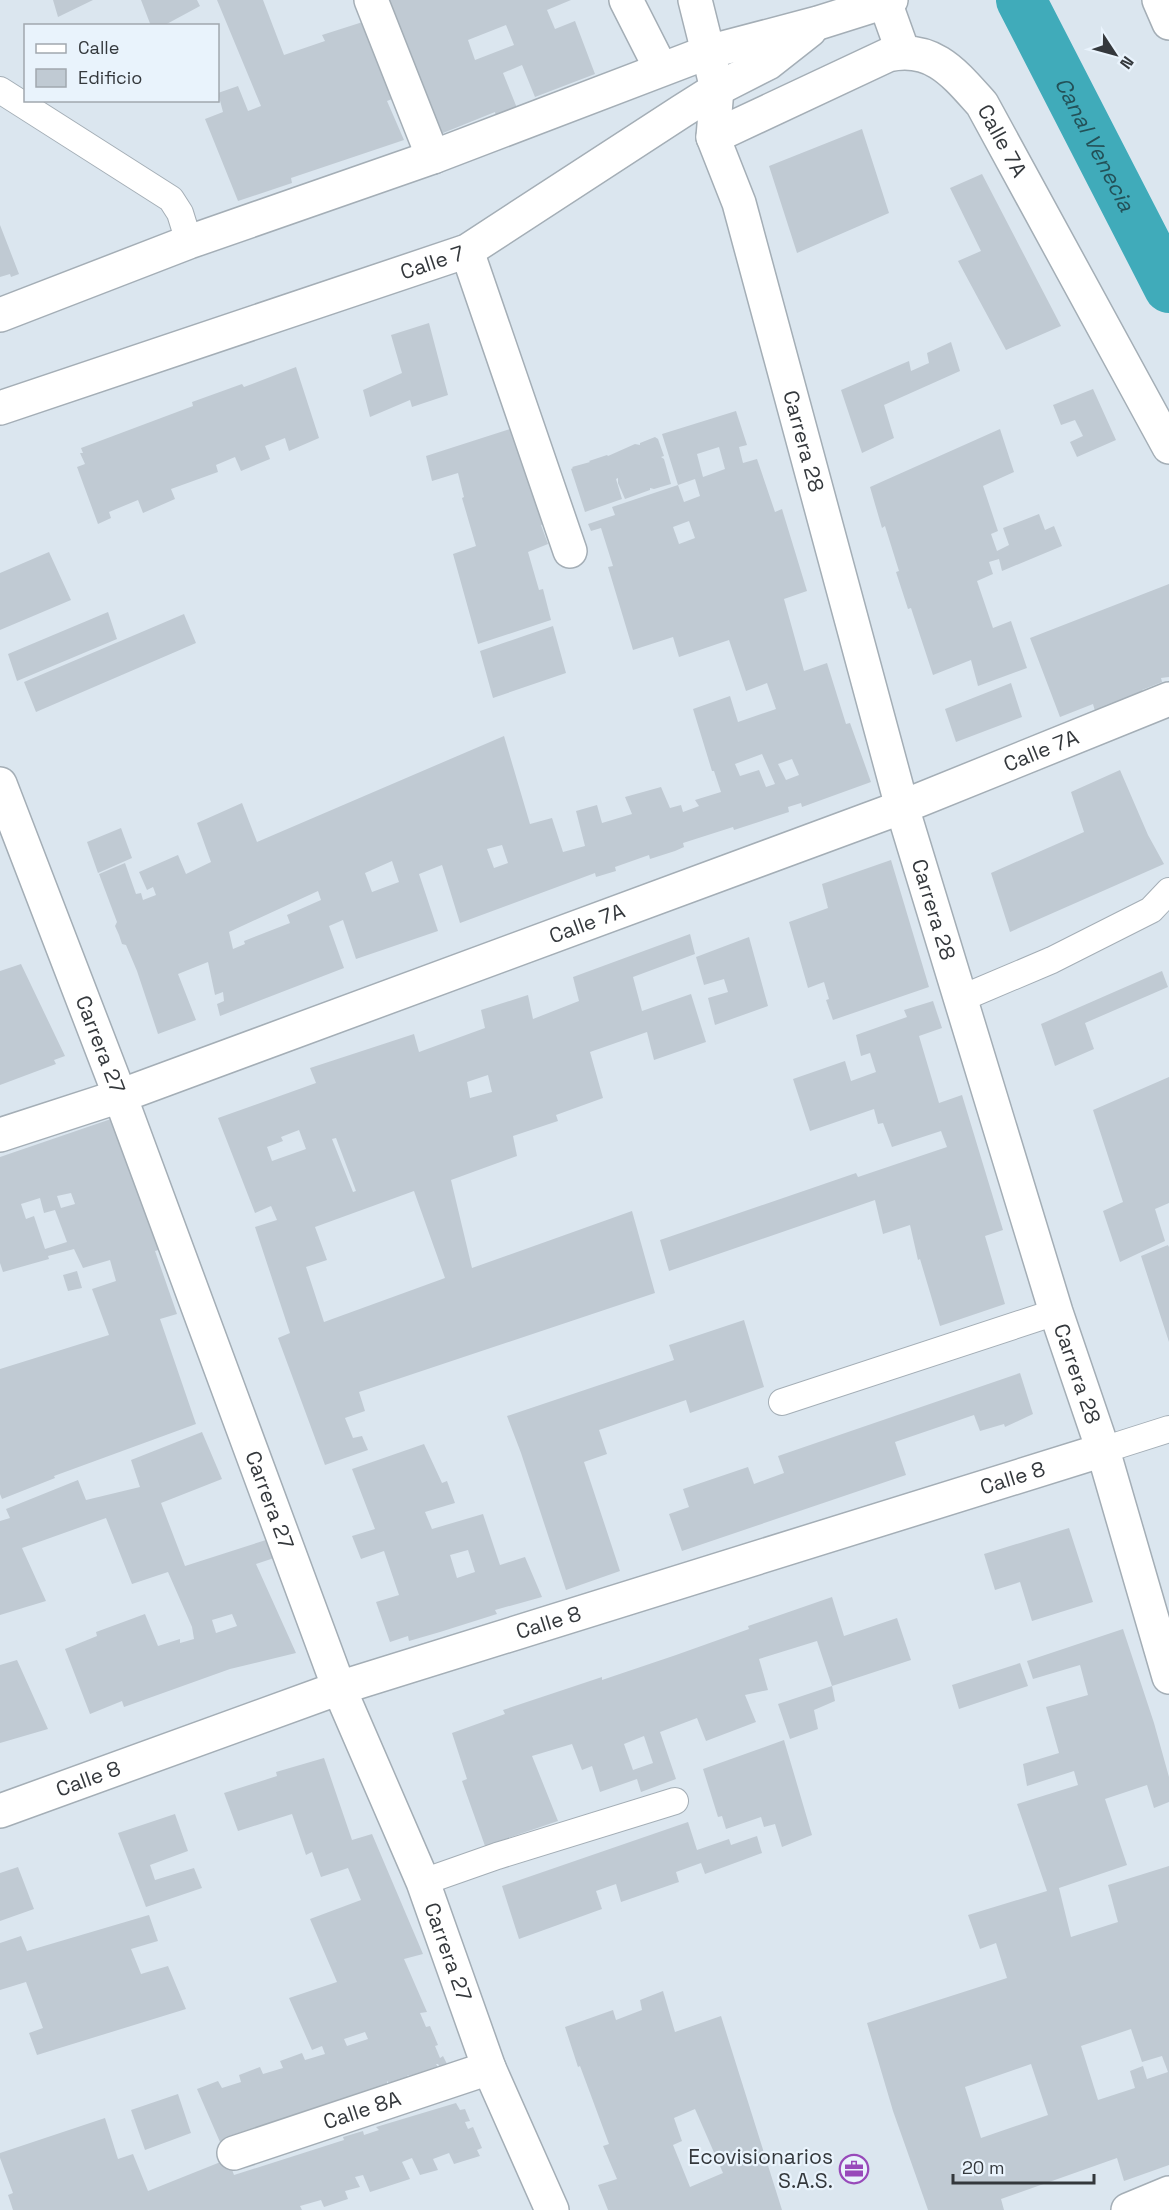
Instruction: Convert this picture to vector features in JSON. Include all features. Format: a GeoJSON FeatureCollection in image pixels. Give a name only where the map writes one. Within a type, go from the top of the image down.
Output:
{"type":"FeatureCollection","features":[{"type":"Feature","properties":{"kind":"street"},"geometry":{"type":"LineString","coordinates":[[371,0],[433,157]]}},
{"type":"Feature","properties":{"kind":"street","name":"Carrera 28"},"geometry":{"type":"LineString","coordinates":[[626,0],[682,111],[713,137]]}},
{"type":"Feature","properties":{"kind":"street","name":"Carrera 28"},"geometry":{"type":"LineString","coordinates":[[695,0],[717,89],[713,137],[739,203],[902,807],[1056,1312],[1103,1450],[1169,1677]]}},
{"type":"Feature","properties":{"kind":"street"},"geometry":{"type":"LineString","coordinates":[[1159,0],[1169,23]]}},
{"type":"Feature","properties":{"kind":"street"},"geometry":{"type":"LineString","coordinates":[[713,137],[888,56],[903,52],[888,1]]}},
{"type":"Feature","properties":{"kind":"street","name":"Calle 7"},"geometry":{"type":"LineString","coordinates":[[0,315],[189,242],[433,157],[708,52],[818,23],[888,1]]}},
{"type":"Feature","properties":{"kind":"street","name":"Calle 7"},"geometry":{"type":"LineString","coordinates":[[0,408],[467,250],[717,89],[768,63],[818,23]]}},
{"type":"Feature","properties":{"kind":"street","name":"Calle 7A"},"geometry":{"type":"LineString","coordinates":[[903,52],[920,54],[948,67],[982,104],[1169,447]]}},
{"type":"Feature","properties":{"kind":"street"},"geometry":{"type":"LineString","coordinates":[[467,250],[570,552]]}},
{"type":"Feature","properties":{"kind":"street","name":"Calle 7A"},"geometry":{"type":"LineString","coordinates":[[0,1135],[120,1096],[902,807],[1169,699]]}},
{"type":"Feature","properties":{"kind":"street","name":"Carrera 27"},"geometry":{"type":"LineString","coordinates":[[0,784],[120,1096],[339,1688],[423,1882],[489,2068],[552,2210]]}},
{"type":"Feature","properties":{"kind":"street","name":"Calle 8"},"geometry":{"type":"LineString","coordinates":[[0,1811],[339,1688],[1103,1450]]}},
{"type":"Feature","properties":{"kind":"street","name":"Calle 8A"},"geometry":{"type":"LineString","coordinates":[[234,2153],[489,2068]]}},
{"type":"Feature","properties":{"kind":"street"},"geometry":{"type":"LineString","coordinates":[[1128,2210],[1169,2193]]}},
{"type":"Feature","properties":{"kind":"lane"},"geometry":{"type":"LineString","coordinates":[[0,90],[171,199],[180,213],[189,242]]}},
{"type":"Feature","properties":{"kind":"lane"},"geometry":{"type":"LineString","coordinates":[[960,999],[1052,960],[1151,909],[1169,891]]}},
{"type":"Feature","properties":{"kind":"lane"},"geometry":{"type":"LineString","coordinates":[[782,1402],[1056,1312]]}},
{"type":"Feature","properties":{"kind":"lane"},"geometry":{"type":"LineString","coordinates":[[1103,1450],[1169,1429]]}},
{"type":"Feature","properties":{"kind":"lane"},"geometry":{"type":"LineString","coordinates":[[423,1882],[498,1856],[675,1801]]}},
{"type":"Feature","properties":{"kind":"building"},"geometry":{"type":"Polygon","coordinates":[[[53,0],[93,0],[58,17],[53,0]]]}},
{"type":"Feature","properties":{"kind":"building"},"geometry":{"type":"Polygon","coordinates":[[[141,0],[197,0],[200,6],[167,24],[150,24],[141,0]]]}},
{"type":"Feature","properties":{"kind":"building"},"geometry":{"type":"Polygon","coordinates":[[[217,0],[263,0],[284,55],[325,41],[322,35],[369,20],[400,96],[387,101],[404,140],[291,178],[292,183],[238,201],[205,119],[223,112],[219,93],[238,86],[248,111],[261,106],[217,0]]]}},
{"type":"Feature","properties":{"kind":"building"},"geometry":{"type":"Polygon","coordinates":[[[381,0],[571,0],[547,10],[555,29],[575,21],[595,74],[535,97],[522,65],[503,73],[517,108],[496,117],[495,112],[438,135],[381,0]],[[506,25],[468,40],[475,60],[514,45],[506,25]]]}},
{"type":"Feature","properties":{"kind":"building"},"geometry":{"type":"Polygon","coordinates":[[[862,129],[889,213],[797,253],[769,166],[862,129]]]}},
{"type":"Feature","properties":{"kind":"building"},"geometry":{"type":"Polygon","coordinates":[[[982,174],[1061,326],[1006,350],[958,261],[981,251],[950,188],[982,174]]]}},
{"type":"Feature","properties":{"kind":"building"},"geometry":{"type":"Polygon","coordinates":[[[0,225],[19,274],[11,277],[10,274],[0,277],[0,225]]]}},
{"type":"Feature","properties":{"kind":"building"},"geometry":{"type":"Polygon","coordinates":[[[429,323],[448,395],[412,407],[410,400],[370,417],[363,390],[402,373],[391,335],[429,323]]]}},
{"type":"Feature","properties":{"kind":"building"},"geometry":{"type":"Polygon","coordinates":[[[951,342],[960,371],[884,405],[894,438],[862,453],[841,390],[909,361],[911,371],[929,363],[927,353],[951,342]]]}},
{"type":"Feature","properties":{"kind":"building"},"geometry":{"type":"Polygon","coordinates":[[[296,367],[319,438],[289,451],[285,438],[265,446],[270,459],[241,471],[235,457],[216,465],[218,472],[171,489],[175,499],[143,513],[138,500],[109,512],[111,518],[98,524],[77,467],[85,464],[80,453],[83,453],[81,448],[193,406],[192,402],[242,384],[244,387],[296,367]]]}},
{"type":"Feature","properties":{"kind":"building"},"geometry":{"type":"Polygon","coordinates":[[[1093,389],[1116,440],[1077,457],[1070,442],[1083,436],[1075,420],[1061,425],[1053,405],[1093,389]]]}},
{"type":"Feature","properties":{"kind":"building"},"geometry":{"type":"Polygon","coordinates":[[[736,411],[747,445],[739,447],[743,463],[757,459],[775,512],[782,509],[807,591],[784,599],[804,671],[827,663],[846,724],[850,723],[871,782],[802,807],[801,803],[788,807],[789,812],[734,830],[733,827],[683,843],[684,847],[675,851],[650,859],[649,855],[615,867],[616,871],[596,877],[595,873],[460,923],[442,865],[419,874],[438,931],[356,959],[343,920],[329,926],[344,968],[220,1016],[217,1004],[224,1001],[223,992],[215,995],[208,962],[178,974],[196,1020],[158,1034],[137,971],[115,926],[117,922],[99,874],[125,863],[136,894],[141,893],[143,900],[156,895],[153,887],[147,890],[139,872],[178,855],[186,874],[211,862],[197,823],[242,803],[257,842],[504,736],[530,824],[552,818],[563,852],[585,846],[576,811],[597,805],[602,823],[632,814],[625,797],[661,787],[670,808],[681,805],[683,812],[699,806],[695,800],[721,792],[714,771],[712,771],[693,709],[730,696],[738,722],[776,709],[767,683],[746,691],[729,640],[679,657],[673,637],[633,650],[608,567],[613,566],[601,528],[591,531],[588,524],[615,515],[612,507],[678,485],[662,434],[736,411]],[[719,447],[697,454],[703,477],[725,469],[719,447]],[[695,479],[678,485],[684,502],[700,496],[695,479]],[[689,521],[673,527],[679,544],[695,538],[689,521]],[[762,754],[735,764],[740,776],[759,770],[766,787],[775,784],[762,754]],[[792,759],[778,764],[786,780],[799,775],[792,759]],[[502,845],[487,849],[494,868],[508,863],[502,845]],[[392,861],[365,873],[372,892],[399,882],[392,861]],[[318,891],[229,932],[233,949],[245,944],[244,941],[290,923],[287,915],[321,900],[318,891]]]}},
{"type":"Feature","properties":{"kind":"building"},"geometry":{"type":"Polygon","coordinates":[[[513,428],[546,524],[541,525],[548,544],[528,552],[539,590],[543,589],[551,620],[478,644],[453,554],[476,546],[462,498],[464,497],[458,473],[432,481],[426,456],[513,428]]]}},
{"type":"Feature","properties":{"kind":"building"},"geometry":{"type":"Polygon","coordinates":[[[1000,429],[1014,472],[983,486],[998,531],[991,534],[997,551],[1009,545],[1003,528],[1039,514],[1045,530],[1054,526],[1062,546],[1002,571],[999,559],[989,562],[993,574],[977,581],[993,628],[1011,621],[1027,668],[978,686],[971,660],[933,675],[911,608],[908,609],[885,526],[882,528],[870,487],[1000,429]]]}},
{"type":"Feature","properties":{"kind":"building"},"geometry":{"type":"Polygon","coordinates":[[[655,437],[658,439],[664,456],[661,457],[664,459],[671,484],[650,488],[650,490],[625,499],[618,478],[616,479],[622,499],[585,512],[572,467],[608,456],[635,444],[640,445],[655,437]]]}},
{"type":"Feature","properties":{"kind":"building"},"geometry":{"type":"Polygon","coordinates":[[[49,552],[71,600],[0,630],[0,573],[49,552]]]}},
{"type":"Feature","properties":{"kind":"building"},"geometry":{"type":"Polygon","coordinates":[[[1169,584],[1169,677],[1161,678],[1162,682],[1142,690],[1143,693],[1095,711],[1093,704],[1060,717],[1030,638],[1169,584]]]}},
{"type":"Feature","properties":{"kind":"building"},"geometry":{"type":"Polygon","coordinates":[[[108,612],[117,639],[17,681],[8,654],[108,612]]]}},
{"type":"Feature","properties":{"kind":"building"},"geometry":{"type":"Polygon","coordinates":[[[184,614],[196,643],[36,712],[24,682],[184,614]]]}},
{"type":"Feature","properties":{"kind":"building"},"geometry":{"type":"Polygon","coordinates":[[[553,626],[566,673],[493,698],[480,651],[553,626]]]}},
{"type":"Feature","properties":{"kind":"building"},"geometry":{"type":"Polygon","coordinates":[[[1011,683],[1022,717],[956,742],[945,709],[1011,683]]]}},
{"type":"Feature","properties":{"kind":"building"},"geometry":{"type":"Polygon","coordinates":[[[1120,770],[1148,835],[1164,864],[1010,932],[991,873],[1084,832],[1071,792],[1120,770]]]}},
{"type":"Feature","properties":{"kind":"building"},"geometry":{"type":"Polygon","coordinates":[[[121,828],[132,858],[98,873],[87,842],[121,828]]]}},
{"type":"Feature","properties":{"kind":"building"},"geometry":{"type":"Polygon","coordinates":[[[891,860],[929,987],[833,1020],[826,1000],[829,999],[824,982],[808,988],[789,922],[828,908],[822,884],[891,860]]]}},
{"type":"Feature","properties":{"kind":"building"},"geometry":{"type":"Polygon","coordinates":[[[690,934],[695,954],[633,977],[642,1011],[691,994],[706,1042],[654,1060],[647,1032],[590,1052],[603,1098],[556,1115],[558,1121],[513,1136],[517,1156],[451,1180],[472,1268],[632,1211],[655,1293],[359,1392],[365,1411],[345,1418],[353,1438],[362,1436],[368,1450],[325,1465],[278,1338],[290,1333],[255,1227],[277,1220],[271,1206],[255,1213],[218,1118],[316,1083],[310,1068],[414,1034],[419,1052],[485,1028],[481,1010],[528,995],[533,1019],[579,1001],[573,977],[690,934]],[[488,1075],[467,1082],[470,1098],[492,1092],[488,1075]],[[299,1130],[281,1137],[283,1141],[267,1147],[272,1161],[306,1149],[299,1130]],[[336,1138],[332,1139],[353,1192],[356,1191],[336,1138]],[[414,1191],[315,1227],[327,1260],[306,1267],[324,1322],[445,1278],[414,1191]]]}},
{"type":"Feature","properties":{"kind":"building"},"geometry":{"type":"Polygon","coordinates":[[[749,937],[768,1006],[715,1025],[708,998],[728,992],[724,979],[704,985],[696,957],[749,937]]]}},
{"type":"Feature","properties":{"kind":"building"},"geometry":{"type":"Polygon","coordinates":[[[21,964],[65,1056],[54,1060],[56,1064],[0,1085],[0,971],[21,964]]]}},
{"type":"Feature","properties":{"kind":"building"},"geometry":{"type":"Polygon","coordinates":[[[1162,971],[1168,987],[1085,1023],[1094,1049],[1055,1066],[1041,1024],[1162,971]]]}},
{"type":"Feature","properties":{"kind":"building"},"geometry":{"type":"Polygon","coordinates":[[[933,1001],[942,1028],[919,1036],[939,1103],[962,1095],[1003,1230],[985,1236],[1005,1304],[940,1326],[920,1259],[918,1260],[910,1225],[883,1234],[875,1200],[669,1271],[660,1240],[856,1173],[858,1177],[947,1147],[941,1131],[892,1147],[883,1123],[878,1124],[874,1109],[810,1131],[793,1079],[845,1061],[851,1081],[876,1072],[870,1053],[861,1056],[856,1035],[907,1017],[904,1010],[933,1001]]]}},
{"type":"Feature","properties":{"kind":"building"},"geometry":{"type":"Polygon","coordinates":[[[1169,1077],[1169,1203],[1155,1209],[1165,1241],[1120,1262],[1103,1211],[1123,1202],[1093,1110],[1169,1077]]]}},
{"type":"Feature","properties":{"kind":"building"},"geometry":{"type":"Polygon","coordinates":[[[111,1119],[162,1249],[155,1251],[177,1314],[160,1319],[196,1424],[54,1476],[55,1478],[2,1499],[0,1494],[0,1369],[109,1335],[92,1289],[116,1281],[110,1260],[83,1268],[74,1249],[48,1256],[49,1259],[3,1272],[0,1263],[0,1157],[111,1119]],[[71,1193],[57,1196],[61,1208],[75,1204],[71,1193]],[[40,1198],[21,1204],[26,1219],[34,1216],[45,1249],[67,1242],[55,1210],[44,1213],[40,1198]]]}},
{"type":"Feature","properties":{"kind":"building"},"geometry":{"type":"Polygon","coordinates":[[[1168,1245],[1169,1247],[1169,1342],[1141,1256],[1168,1245]]]}},
{"type":"Feature","properties":{"kind":"building"},"geometry":{"type":"Polygon","coordinates":[[[77,1271],[82,1288],[68,1291],[63,1275],[77,1271]]]}},
{"type":"Feature","properties":{"kind":"building"},"geometry":{"type":"Polygon","coordinates":[[[744,1320],[764,1387],[690,1413],[686,1400],[599,1430],[607,1454],[584,1462],[620,1571],[566,1590],[507,1416],[674,1360],[669,1345],[744,1320]]]}},
{"type":"Feature","properties":{"kind":"building"},"geometry":{"type":"Polygon","coordinates":[[[1020,1373],[1033,1414],[1005,1427],[1004,1424],[980,1431],[974,1415],[895,1442],[906,1475],[682,1551],[669,1514],[689,1507],[683,1489],[748,1467],[754,1484],[784,1473],[778,1456],[1020,1373]]]}},
{"type":"Feature","properties":{"kind":"building"},"geometry":{"type":"Polygon","coordinates":[[[202,1432],[222,1479],[161,1503],[185,1566],[266,1540],[274,1558],[256,1564],[296,1653],[230,1669],[124,1707],[122,1701],[90,1714],[65,1649],[97,1636],[96,1632],[145,1614],[158,1646],[180,1639],[180,1643],[194,1639],[192,1627],[168,1572],[132,1584],[106,1518],[22,1548],[46,1601],[0,1615],[0,1521],[10,1518],[6,1509],[78,1480],[86,1500],[140,1487],[131,1460],[202,1432]],[[232,1614],[212,1620],[216,1633],[237,1626],[232,1614]]]}},
{"type":"Feature","properties":{"kind":"building"},"geometry":{"type":"Polygon","coordinates":[[[424,1444],[442,1483],[447,1481],[455,1503],[425,1512],[432,1529],[483,1514],[500,1565],[525,1557],[542,1597],[495,1610],[497,1614],[440,1632],[409,1641],[408,1636],[390,1642],[376,1602],[399,1595],[384,1551],[361,1559],[352,1536],[375,1529],[352,1469],[424,1444]],[[468,1550],[450,1555],[457,1578],[475,1572],[468,1550]]]}},
{"type":"Feature","properties":{"kind":"building"},"geometry":{"type":"Polygon","coordinates":[[[1069,1528],[1093,1602],[1032,1621],[1020,1582],[995,1590],[984,1554],[1069,1528]]]}},
{"type":"Feature","properties":{"kind":"building"},"geometry":{"type":"Polygon","coordinates":[[[832,1597],[844,1636],[897,1618],[911,1660],[832,1686],[817,1641],[759,1659],[768,1690],[745,1695],[756,1722],[706,1741],[697,1718],[660,1732],[676,1779],[641,1792],[637,1779],[600,1792],[592,1766],[582,1770],[572,1744],[532,1756],[558,1821],[485,1846],[462,1781],[467,1779],[452,1733],[505,1714],[503,1710],[676,1655],[749,1629],[748,1626],[832,1597]],[[644,1736],[624,1744],[633,1770],[653,1763],[644,1736]]]}},
{"type":"Feature","properties":{"kind":"building"},"geometry":{"type":"Polygon","coordinates":[[[1123,1629],[1154,1723],[1169,1777],[1169,1802],[1154,1808],[1147,1785],[1105,1799],[1127,1865],[1059,1888],[1071,1937],[1118,1922],[1108,1885],[1169,1866],[1169,2165],[1124,2181],[1117,2158],[1001,2199],[1004,2210],[928,2210],[893,2111],[867,2023],[1007,1978],[996,1943],[980,1949],[968,1915],[1047,1891],[1017,1804],[1078,1785],[1074,1771],[1027,1786],[1023,1764],[1059,1753],[1046,1707],[1088,1695],[1080,1665],[1033,1679],[1027,1661],[1123,1629]],[[1131,2029],[1081,2046],[1098,2100],[1135,2088],[1130,2071],[1143,2066],[1147,2079],[1168,2072],[1162,2056],[1142,2062],[1131,2029]],[[1031,2064],[965,2087],[981,2138],[1048,2115],[1031,2064]]]}},
{"type":"Feature","properties":{"kind":"building"},"geometry":{"type":"Polygon","coordinates":[[[17,1660],[48,1729],[0,1743],[0,1665],[17,1660]]]}},
{"type":"Feature","properties":{"kind":"building"},"geometry":{"type":"Polygon","coordinates":[[[1020,1663],[1028,1686],[959,1709],[952,1685],[1020,1663]]]}},
{"type":"Feature","properties":{"kind":"building"},"geometry":{"type":"Polygon","coordinates":[[[832,1686],[835,1701],[814,1710],[818,1729],[790,1739],[778,1704],[832,1686]]]}},
{"type":"Feature","properties":{"kind":"building"},"geometry":{"type":"Polygon","coordinates":[[[784,1740],[812,1835],[782,1847],[775,1824],[764,1827],[761,1817],[726,1829],[722,1816],[718,1817],[703,1769],[784,1740]]]}},
{"type":"Feature","properties":{"kind":"building"},"geometry":{"type":"Polygon","coordinates":[[[324,1758],[352,1840],[372,1834],[423,1954],[404,1959],[427,2012],[420,2013],[426,2027],[430,2026],[438,2045],[435,2046],[440,2058],[443,2056],[447,2064],[440,2067],[436,2064],[438,2067],[407,2075],[409,2077],[389,2083],[387,2081],[387,2086],[220,2142],[197,2089],[218,2081],[222,2088],[241,2082],[239,2075],[260,2067],[263,2074],[283,2068],[280,2061],[302,2053],[305,2060],[325,2054],[322,2046],[312,2050],[289,1998],[337,1982],[310,1919],[361,1900],[348,1868],[321,1877],[312,1852],[306,1855],[292,1814],[238,1831],[224,1793],[277,1776],[276,1772],[324,1758]],[[365,2032],[344,2039],[347,2046],[368,2039],[365,2032]]]}},
{"type":"Feature","properties":{"kind":"building"},"geometry":{"type":"Polygon","coordinates":[[[175,1814],[188,1851],[150,1865],[155,1880],[194,1868],[202,1888],[146,1907],[118,1833],[175,1814]]]}},
{"type":"Feature","properties":{"kind":"building"},"geometry":{"type":"Polygon","coordinates":[[[688,1822],[697,1850],[729,1839],[731,1845],[757,1836],[762,1853],[705,1874],[701,1863],[676,1872],[679,1882],[621,1902],[616,1884],[596,1891],[602,1909],[519,1939],[502,1886],[688,1822]]]}},
{"type":"Feature","properties":{"kind":"building"},"geometry":{"type":"Polygon","coordinates":[[[18,1867],[34,1909],[0,1921],[0,1873],[18,1867]]]}},
{"type":"Feature","properties":{"kind":"building"},"geometry":{"type":"Polygon","coordinates":[[[149,1915],[158,1941],[131,1949],[141,1974],[168,1966],[186,2009],[37,2055],[29,2033],[43,2028],[26,1982],[0,1990],[0,1943],[21,1936],[27,1951],[149,1915]]]}},
{"type":"Feature","properties":{"kind":"building"},"geometry":{"type":"Polygon","coordinates":[[[663,1991],[675,2032],[721,2016],[782,2210],[608,2210],[598,2185],[617,2179],[603,2146],[609,2144],[580,2066],[578,2067],[565,2027],[613,2010],[616,2020],[642,2010],[640,2000],[663,1991]],[[695,2109],[674,2118],[682,2141],[673,2145],[690,2187],[723,2173],[695,2109]]]}},
{"type":"Feature","properties":{"kind":"building"},"geometry":{"type":"Polygon","coordinates":[[[178,2094],[191,2133],[145,2150],[131,2110],[178,2094]]]}},
{"type":"Feature","properties":{"kind":"building"},"geometry":{"type":"Polygon","coordinates":[[[456,2103],[460,2110],[465,2109],[470,2121],[465,2122],[468,2129],[473,2127],[482,2148],[477,2150],[480,2156],[454,2164],[449,2153],[433,2159],[438,2170],[420,2175],[412,2158],[402,2162],[410,2179],[370,2192],[363,2175],[355,2177],[360,2187],[345,2191],[348,2199],[324,2207],[321,2200],[300,2206],[302,2210],[13,2210],[8,2195],[13,2193],[0,2158],[0,2153],[105,2118],[118,2159],[133,2154],[148,2191],[228,2159],[234,2175],[344,2140],[343,2137],[363,2131],[364,2135],[379,2130],[376,2127],[456,2103]]]}},
{"type":"Feature","properties":{"kind":"waterway","name":"Canal Venecia"},"geometry":{"type":"LineString","coordinates":[[1021,0],[1169,288]]}},
{"type":"Feature","properties":{"kind":"place","name":"Ecovisionarios S.A.S."},"geometry":{"type":"Point","coordinates":[854,2169]}}]}
